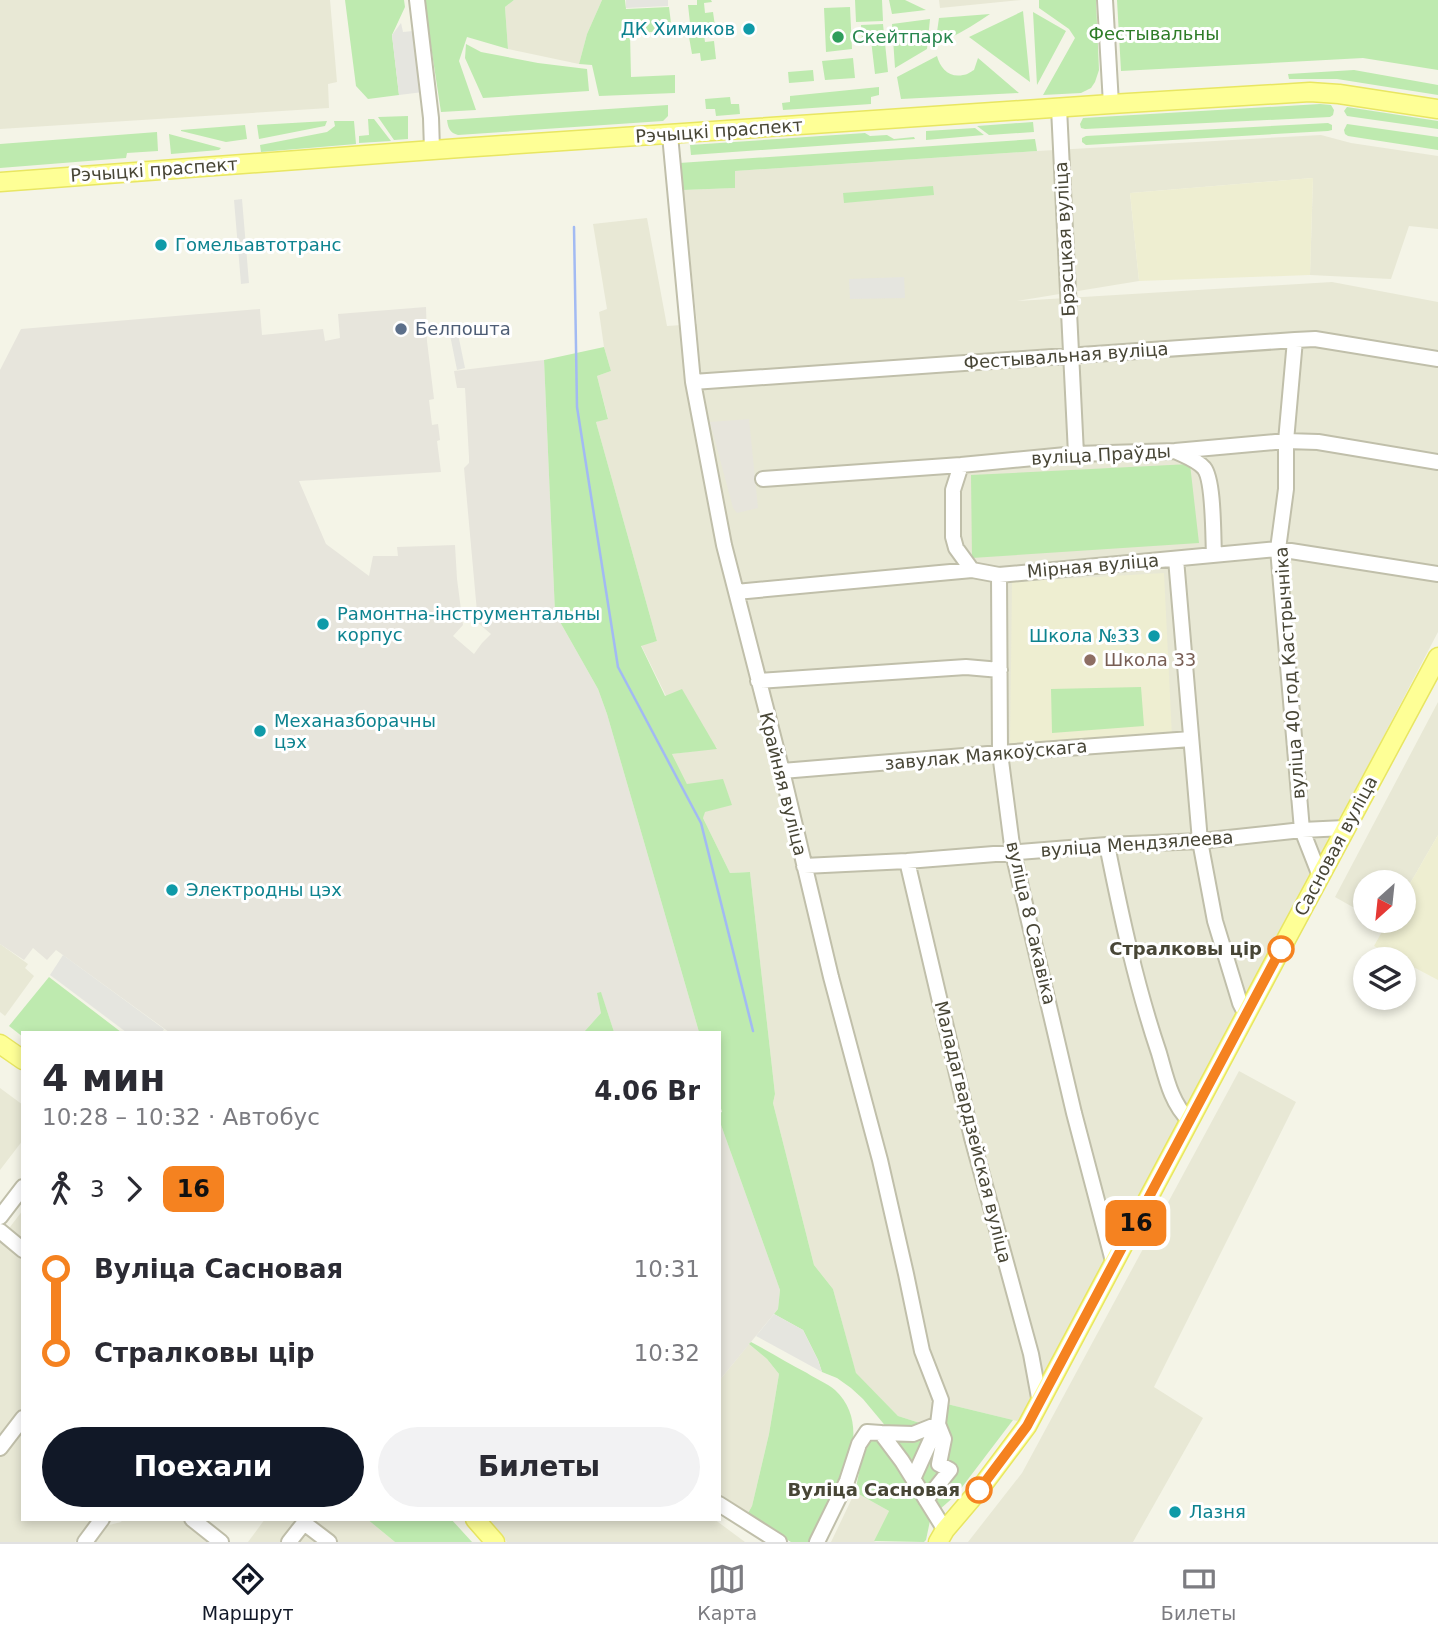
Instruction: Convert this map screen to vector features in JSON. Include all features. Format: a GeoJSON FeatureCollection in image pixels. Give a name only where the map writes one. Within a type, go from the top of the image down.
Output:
{"type":"FeatureCollection","features":[{"type":"Feature","properties":{"kind":"main road","name":"Рэчыцкі праспект"},"geometry":{"type":"LineString","coordinates":[[0,181],[1310,92],[1438,109]]}},
{"type":"Feature","properties":{"kind":"main road","name":"Сасновая вуліца"},"geometry":{"type":"LineString","coordinates":[[942,1536],[1007,1455],[1040,1403],[1438,657]]}},
{"type":"Feature","properties":{"kind":"main road"},"geometry":{"type":"LineString","coordinates":[[0,1044],[21,1059]]}},
{"type":"Feature","properties":{"kind":"main road"},"geometry":{"type":"LineString","coordinates":[[477,1521],[495,1542]]}},
{"type":"Feature","properties":{"kind":"street"},"geometry":{"type":"LineString","coordinates":[[417,0],[431,118],[432,150]]}},
{"type":"Feature","properties":{"kind":"street"},"geometry":{"type":"LineString","coordinates":[[1104,0],[1111,104]]}},
{"type":"Feature","properties":{"kind":"street","name":"Брэсцкая вуліца"},"geometry":{"type":"LineString","coordinates":[[1059,107],[1076,454]]}},
{"type":"Feature","properties":{"kind":"street","name":"Крайняя вуліца"},"geometry":{"type":"LineString","coordinates":[[670,135],[693,382],[724,545],[831,977],[880,1160],[922,1351],[940,1400],[938,1424],[913,1479]]}},
{"type":"Feature","properties":{"kind":"street","name":"Фестывальная вуліца"},"geometry":{"type":"LineString","coordinates":[[693,382],[1315,339],[1438,359]]}},
{"type":"Feature","properties":{"kind":"street","name":"вуліца 40 год Кастрычніка"},"geometry":{"type":"LineString","coordinates":[[1295,340],[1286,441],[1286,489],[1278,549],[1302,830],[1320,876]]}},
{"type":"Feature","properties":{"kind":"street","name":"вуліца Праўды"},"geometry":{"type":"LineString","coordinates":[[763,479],[961,466],[1076,454],[1175,451],[1286,441],[1318,442],[1438,462]]}},
{"type":"Feature","properties":{"kind":"street"},"geometry":{"type":"LineString","coordinates":[[1175,451],[1205,469],[1210,485],[1214,555]]}},
{"type":"Feature","properties":{"kind":"street"},"geometry":{"type":"LineString","coordinates":[[961,466],[953,490],[953,537],[956,548],[972,570]]}},
{"type":"Feature","properties":{"kind":"street","name":"Мірная вуліца"},"geometry":{"type":"LineString","coordinates":[[736,592],[972,570],[999,575],[1278,549],[1438,574]]}},
{"type":"Feature","properties":{"kind":"street"},"geometry":{"type":"LineString","coordinates":[[1176,559],[1200,841],[1215,920],[1246,1015]]}},
{"type":"Feature","properties":{"kind":"street","name":"вуліца 8 Сакавіка"},"geometry":{"type":"LineString","coordinates":[[999,575],[1000,752],[1013,853],[1077,1126],[1114,1265]]}},
{"type":"Feature","properties":{"kind":"street"},"geometry":{"type":"LineString","coordinates":[[758,681],[966,667],[1000,670]]}},
{"type":"Feature","properties":{"kind":"street","name":"завулак Маякоўскага"},"geometry":{"type":"LineString","coordinates":[[782,771],[1191,739]]}},
{"type":"Feature","properties":{"kind":"street","name":"вуліца Мендзялеева"},"geometry":{"type":"LineString","coordinates":[[804,866],[907,862],[1345,828]]}},
{"type":"Feature","properties":{"kind":"street"},"geometry":{"type":"LineString","coordinates":[[1107,845],[1146,1014],[1169,1088],[1181,1112],[1189,1121]]}},
{"type":"Feature","properties":{"kind":"street","name":"Маладагвардзейская вуліца"},"geometry":{"type":"LineString","coordinates":[[907,862],[972,1138],[1031,1354],[1040,1403]]}},
{"type":"Feature","properties":{"kind":"street"},"geometry":{"type":"LineString","coordinates":[[0,1217],[21,1190]]}},
{"type":"Feature","properties":{"kind":"street"},"geometry":{"type":"LineString","coordinates":[[0,1231],[21,1248]]}},
{"type":"Feature","properties":{"kind":"street"},"geometry":{"type":"LineString","coordinates":[[0,1448],[21,1421]]}},
{"type":"Feature","properties":{"kind":"street"},"geometry":{"type":"LineString","coordinates":[[817,1542],[847,1481],[859,1444],[874,1432],[913,1434],[938,1424]]}},
{"type":"Feature","properties":{"kind":"street","name":"Крайняя вуліца"},"geometry":{"type":"LineString","coordinates":[[926,1500],[950,1469],[939,1464],[944,1439],[938,1424]]}},
{"type":"Feature","properties":{"kind":"street"},"geometry":{"type":"LineString","coordinates":[[874,1432],[913,1479],[942,1536]]}},
{"type":"Feature","properties":{"kind":"street"},"geometry":{"type":"LineString","coordinates":[[721,1505],[779,1542]]}},
{"type":"Feature","properties":{"kind":"street"},"geometry":{"type":"LineString","coordinates":[[85,1542],[101,1521]]}},
{"type":"Feature","properties":{"kind":"street"},"geometry":{"type":"LineString","coordinates":[[195,1521],[221,1542]]}},
{"type":"Feature","properties":{"kind":"street"},"geometry":{"type":"LineString","coordinates":[[289,1542],[304,1523],[329,1542]]}},
{"type":"Feature","properties":{"kind":"shaded area"},"geometry":{"type":"Polygon","coordinates":[[[0,0],[330,0],[337,82],[328,84],[329,108],[0,129],[0,0]]]}},
{"type":"Feature","properties":{"kind":"shaded area"},"geometry":{"type":"Polygon","coordinates":[[[514,0],[602,0],[587,34],[579,64],[508,49],[505,7],[514,0]]]}},
{"type":"Feature","properties":{"kind":"shaded area"},"geometry":{"type":"Polygon","coordinates":[[[626,0],[668,0],[668,6],[626,8],[626,0]]]}},
{"type":"Feature","properties":{"kind":"shaded area"},"geometry":{"type":"Polygon","coordinates":[[[939,0],[1021,0],[940,8],[939,0]]]}},
{"type":"Feature","properties":{"kind":"shaded area"},"geometry":{"type":"Polygon","coordinates":[[[401,23],[403,32],[413,31],[423,92],[399,95],[392,35],[401,23]]]}},
{"type":"Feature","properties":{"kind":"shaded area"},"geometry":{"type":"Polygon","coordinates":[[[1321,135],[1351,143],[1438,156],[1438,229],[1409,226],[1391,279],[1310,275],[1313,178],[1130,193],[1139,281],[1017,301],[1332,282],[1438,302],[1438,632],[1021,1422],[947,1404],[934,1420],[923,1424],[898,1416],[856,1374],[833,1289],[814,1265],[773,1103],[775,1094],[750,872],[730,873],[703,818],[704,812],[732,804],[687,784],[672,754],[717,748],[666,696],[641,645],[657,641],[596,422],[608,418],[597,376],[611,371],[599,312],[607,309],[593,224],[647,218],[667,326],[697,324],[683,190],[735,188],[734,171],[1321,135]]]}},
{"type":"Feature","properties":{"kind":"shaded area"},"geometry":{"type":"Polygon","coordinates":[[[1313,178],[1310,275],[1139,281],[1130,193],[1313,178]]]}},
{"type":"Feature","properties":{"kind":"shaded area"},"geometry":{"type":"Polygon","coordinates":[[[242,199],[249,283],[241,284],[234,200],[242,199]]]}},
{"type":"Feature","properties":{"kind":"shaded area"},"geometry":{"type":"Polygon","coordinates":[[[904,277],[905,298],[850,299],[849,279],[904,277]]]}},
{"type":"Feature","properties":{"kind":"shaded area"},"geometry":{"type":"Polygon","coordinates":[[[426,307],[434,399],[429,400],[432,425],[438,424],[441,472],[299,481],[326,544],[369,576],[373,556],[398,556],[397,547],[455,545],[463,625],[453,636],[474,654],[491,634],[478,623],[464,468],[469,463],[465,388],[457,388],[454,371],[544,360],[555,613],[598,689],[607,714],[699,1031],[614,1031],[601,993],[601,1013],[585,1031],[168,1031],[56,950],[47,960],[33,948],[24,960],[0,944],[0,370],[21,329],[260,309],[262,335],[323,329],[325,341],[340,338],[338,314],[426,307]]]}},
{"type":"Feature","properties":{"kind":"shaded area"},"geometry":{"type":"Polygon","coordinates":[[[458,334],[465,368],[457,370],[450,335],[458,334]]]}},
{"type":"Feature","properties":{"kind":"shaded area"},"geometry":{"type":"Polygon","coordinates":[[[749,419],[758,508],[737,513],[733,508],[710,422],[749,419]]]}},
{"type":"Feature","properties":{"kind":"shaded area","name":"Школа 33"},"geometry":{"type":"Polygon","coordinates":[[[1164,573],[1172,737],[1010,748],[1012,582],[1164,573]]]}},
{"type":"Feature","properties":{"kind":"shaded area"},"geometry":{"type":"Polygon","coordinates":[[[1438,702],[1438,835],[1416,873],[1416,870],[1353,870],[1353,907],[1335,897],[1438,702]]]}},
{"type":"Feature","properties":{"kind":"shaded area"},"geometry":{"type":"Polygon","coordinates":[[[1438,835],[1438,980],[1416,968],[1416,947],[1374,946],[1381,933],[1416,933],[1416,873],[1438,835]]]}},
{"type":"Feature","properties":{"kind":"shaded area"},"geometry":{"type":"Polygon","coordinates":[[[0,944],[28,964],[25,968],[34,976],[5,1016],[0,1012],[0,944]]]}},
{"type":"Feature","properties":{"kind":"shaded area"},"geometry":{"type":"Polygon","coordinates":[[[63,955],[164,1029],[125,1031],[50,975],[63,955]]]}},
{"type":"Feature","properties":{"kind":"shaded area"},"geometry":{"type":"Polygon","coordinates":[[[1239,1071],[1296,1102],[1154,1387],[1203,1418],[1133,1542],[968,1542],[1022,1473],[1239,1071]]]}},
{"type":"Feature","properties":{"kind":"shaded area"},"geometry":{"type":"Polygon","coordinates":[[[0,1088],[21,1104],[21,1143],[0,1170],[0,1088]]]}},
{"type":"Feature","properties":{"kind":"shaded area"},"geometry":{"type":"Polygon","coordinates":[[[721,1125],[780,1290],[778,1309],[721,1379],[721,1125]]]}},
{"type":"Feature","properties":{"kind":"shaded area"},"geometry":{"type":"Polygon","coordinates":[[[21,1213],[21,1521],[91,1521],[75,1542],[0,1542],[0,1240],[21,1213]]]}},
{"type":"Feature","properties":{"kind":"shaded area"},"geometry":{"type":"Polygon","coordinates":[[[774,1314],[803,1330],[822,1372],[756,1336],[774,1314]]]}},
{"type":"Feature","properties":{"kind":"shaded area"},"geometry":{"type":"Polygon","coordinates":[[[749,1344],[767,1359],[779,1374],[769,1434],[752,1506],[747,1515],[721,1496],[721,1379],[749,1344]]]}},
{"type":"Feature","properties":{"kind":"shaded area"},"geometry":{"type":"Polygon","coordinates":[[[855,1492],[889,1511],[874,1541],[876,1542],[831,1542],[855,1492]]]}},
{"type":"Feature","properties":{"kind":"shaded area"},"geometry":{"type":"Polygon","coordinates":[[[187,1521],[213,1542],[89,1542],[101,1527],[121,1522],[187,1521]]]}},
{"type":"Feature","properties":{"kind":"shaded area"},"geometry":{"type":"Polygon","coordinates":[[[264,1521],[369,1521],[395,1542],[248,1542],[264,1521]]]}},
{"type":"Feature","properties":{"kind":"shaded area"},"geometry":{"type":"Polygon","coordinates":[[[489,1521],[717,1521],[745,1542],[507,1542],[489,1521]]]}},
{"type":"Feature","properties":{"kind":"green space"},"geometry":{"type":"Polygon","coordinates":[[[345,0],[404,0],[405,7],[392,35],[399,95],[368,99],[356,86],[345,0]]]}},
{"type":"Feature","properties":{"kind":"green space"},"geometry":{"type":"Polygon","coordinates":[[[424,0],[514,0],[505,7],[508,49],[467,37],[459,61],[476,110],[441,112],[424,0]]]}},
{"type":"Feature","properties":{"kind":"green space"},"geometry":{"type":"Polygon","coordinates":[[[602,0],[625,0],[626,9],[669,7],[672,31],[630,33],[631,77],[675,75],[675,93],[599,96],[592,65],[579,64],[587,34],[602,0]]]}},
{"type":"Feature","properties":{"kind":"green space"},"geometry":{"type":"Polygon","coordinates":[[[697,0],[712,2],[704,3],[705,13],[713,12],[716,33],[704,35],[705,42],[714,41],[716,59],[701,61],[700,53],[692,54],[689,37],[700,35],[697,22],[690,23],[688,5],[697,5],[697,0]]]}},
{"type":"Feature","properties":{"kind":"green space"},"geometry":{"type":"Polygon","coordinates":[[[855,0],[882,0],[883,21],[856,22],[855,0]]]}},
{"type":"Feature","properties":{"kind":"green space"},"geometry":{"type":"Polygon","coordinates":[[[889,0],[905,0],[926,10],[892,14],[889,0]]]}},
{"type":"Feature","properties":{"kind":"green space"},"geometry":{"type":"Polygon","coordinates":[[[1039,0],[1096,0],[1099,70],[1091,88],[1081,93],[1043,95],[1075,38],[1069,29],[1039,8],[1039,0]]]}},
{"type":"Feature","properties":{"kind":"green space","name":"Фестывальны"},"geometry":{"type":"Polygon","coordinates":[[[1117,0],[1438,0],[1438,70],[1363,58],[1121,71],[1117,0]]]}},
{"type":"Feature","properties":{"kind":"green space","name":"Скейтпарк"},"geometry":{"type":"Polygon","coordinates":[[[850,7],[852,49],[826,52],[824,8],[850,7]]]}},
{"type":"Feature","properties":{"kind":"green space"},"geometry":{"type":"Polygon","coordinates":[[[1023,11],[1030,82],[969,37],[1023,11]]]}},
{"type":"Feature","properties":{"kind":"green space"},"geometry":{"type":"Polygon","coordinates":[[[1033,12],[1066,31],[1037,85],[1033,12]]]}},
{"type":"Feature","properties":{"kind":"green space"},"geometry":{"type":"Polygon","coordinates":[[[990,14],[941,44],[935,46],[939,18],[990,14]]]}},
{"type":"Feature","properties":{"kind":"green space"},"geometry":{"type":"Polygon","coordinates":[[[930,19],[927,49],[895,68],[892,24],[930,19]]]}},
{"type":"Feature","properties":{"kind":"green space"},"geometry":{"type":"Polygon","coordinates":[[[883,24],[888,72],[875,74],[871,40],[862,41],[861,25],[883,24]]]}},
{"type":"Feature","properties":{"kind":"green space"},"geometry":{"type":"Polygon","coordinates":[[[466,44],[481,52],[587,69],[589,91],[483,98],[465,58],[466,44]]]}},
{"type":"Feature","properties":{"kind":"green space"},"geometry":{"type":"Polygon","coordinates":[[[937,56],[946,71],[958,76],[974,70],[978,58],[1019,93],[901,99],[897,77],[937,56]]]}},
{"type":"Feature","properties":{"kind":"green space"},"geometry":{"type":"Polygon","coordinates":[[[853,58],[855,78],[825,80],[822,61],[853,58]]]}},
{"type":"Feature","properties":{"kind":"green space"},"geometry":{"type":"Polygon","coordinates":[[[813,70],[814,81],[789,83],[788,72],[813,70]]]}},
{"type":"Feature","properties":{"kind":"green space"},"geometry":{"type":"Polygon","coordinates":[[[1354,70],[1438,85],[1438,95],[1337,79],[1289,79],[1288,74],[1354,70]]]}},
{"type":"Feature","properties":{"kind":"green space"},"geometry":{"type":"Polygon","coordinates":[[[879,87],[879,95],[871,97],[871,104],[783,110],[782,103],[790,102],[790,96],[879,87]]]}},
{"type":"Feature","properties":{"kind":"green space"},"geometry":{"type":"Polygon","coordinates":[[[730,97],[731,104],[739,104],[740,114],[716,116],[715,109],[706,109],[705,99],[730,97]]]}},
{"type":"Feature","properties":{"kind":"green space"},"geometry":{"type":"Polygon","coordinates":[[[668,105],[668,116],[663,121],[458,135],[450,130],[447,120],[668,105]]]}},
{"type":"Feature","properties":{"kind":"green space"},"geometry":{"type":"Polygon","coordinates":[[[1331,105],[1333,115],[1085,129],[1081,128],[1080,124],[1083,118],[1331,105]]]}},
{"type":"Feature","properties":{"kind":"green space"},"geometry":{"type":"Polygon","coordinates":[[[1347,107],[1438,121],[1438,129],[1347,116],[1344,111],[1347,107]]]}},
{"type":"Feature","properties":{"kind":"green space"},"geometry":{"type":"Polygon","coordinates":[[[408,116],[408,139],[394,140],[378,117],[408,116]]]}},
{"type":"Feature","properties":{"kind":"green space"},"geometry":{"type":"Polygon","coordinates":[[[368,119],[374,119],[391,141],[359,143],[359,136],[369,135],[368,119]]]}},
{"type":"Feature","properties":{"kind":"green space"},"geometry":{"type":"Polygon","coordinates":[[[327,121],[325,126],[259,139],[257,125],[327,121]]]}},
{"type":"Feature","properties":{"kind":"green space"},"geometry":{"type":"Polygon","coordinates":[[[334,121],[354,121],[356,144],[261,152],[260,145],[327,132],[335,126],[334,121]]]}},
{"type":"Feature","properties":{"kind":"green space"},"geometry":{"type":"Polygon","coordinates":[[[1033,122],[1034,132],[989,135],[977,126],[1033,122]]]}},
{"type":"Feature","properties":{"kind":"green space"},"geometry":{"type":"Polygon","coordinates":[[[1328,123],[1332,125],[1332,130],[1086,145],[1082,142],[1082,138],[1086,136],[1328,123]]]}},
{"type":"Feature","properties":{"kind":"green space"},"geometry":{"type":"Polygon","coordinates":[[[1347,124],[1438,137],[1438,150],[1348,136],[1344,130],[1347,124]]]}},
{"type":"Feature","properties":{"kind":"green space"},"geometry":{"type":"Polygon","coordinates":[[[245,125],[247,139],[226,142],[181,131],[181,130],[245,125]]]}},
{"type":"Feature","properties":{"kind":"green space"},"geometry":{"type":"Polygon","coordinates":[[[975,128],[984,135],[926,140],[926,131],[975,128]]]}},
{"type":"Feature","properties":{"kind":"green space"},"geometry":{"type":"Polygon","coordinates":[[[157,132],[158,151],[127,153],[126,158],[0,168],[0,144],[157,132]]]}},
{"type":"Feature","properties":{"kind":"green space"},"geometry":{"type":"Polygon","coordinates":[[[865,133],[870,136],[887,135],[894,139],[915,139],[691,155],[690,145],[865,133]]]}},
{"type":"Feature","properties":{"kind":"green space"},"geometry":{"type":"Polygon","coordinates":[[[169,134],[221,148],[171,154],[169,134]]]}},
{"type":"Feature","properties":{"kind":"green space"},"geometry":{"type":"Polygon","coordinates":[[[1035,139],[1037,151],[735,171],[735,188],[683,190],[679,163],[1035,139]]]}},
{"type":"Feature","properties":{"kind":"green space"},"geometry":{"type":"Polygon","coordinates":[[[933,186],[934,195],[844,203],[843,193],[933,186]]]}},
{"type":"Feature","properties":{"kind":"green space"},"geometry":{"type":"Polygon","coordinates":[[[604,347],[611,371],[597,376],[608,419],[596,422],[657,641],[641,646],[665,696],[682,689],[717,749],[672,754],[687,784],[723,779],[732,805],[705,812],[703,818],[730,873],[750,872],[775,1094],[773,1103],[814,1265],[833,1289],[856,1373],[898,1416],[923,1424],[934,1420],[947,1404],[1013,1420],[956,1495],[939,1510],[883,1423],[863,1399],[837,1378],[822,1372],[803,1330],[774,1314],[778,1309],[780,1290],[721,1125],[721,1031],[699,1031],[607,714],[598,689],[555,613],[544,360],[604,347]]]}},
{"type":"Feature","properties":{"kind":"green space"},"geometry":{"type":"Polygon","coordinates":[[[1190,464],[1199,543],[972,558],[971,475],[1190,464]]]}},
{"type":"Feature","properties":{"kind":"green space"},"geometry":{"type":"Polygon","coordinates":[[[1141,687],[1144,726],[1052,733],[1051,689],[1141,687]]]}},
{"type":"Feature","properties":{"kind":"green space"},"geometry":{"type":"Polygon","coordinates":[[[49,977],[120,1031],[21,1031],[21,1035],[9,1026],[49,977]]]}},
{"type":"Feature","properties":{"kind":"green space"},"geometry":{"type":"Polygon","coordinates":[[[601,992],[614,1031],[585,1031],[601,1013],[597,993],[601,992]]]}},
{"type":"Feature","properties":{"kind":"green space"},"geometry":{"type":"Polygon","coordinates":[[[751,1342],[829,1385],[848,1407],[853,1425],[853,1445],[848,1466],[812,1542],[791,1542],[747,1515],[752,1506],[769,1434],[779,1374],[767,1359],[749,1344],[751,1342]]]}},
{"type":"Feature","properties":{"kind":"green space"},"geometry":{"type":"Polygon","coordinates":[[[868,1437],[879,1437],[931,1516],[924,1542],[874,1541],[889,1511],[855,1492],[868,1437]]]}},
{"type":"Feature","properties":{"kind":"green space"},"geometry":{"type":"Polygon","coordinates":[[[369,1521],[453,1521],[472,1542],[395,1542],[369,1521]]]}},
{"type":"Feature","properties":{"kind":"waterway"},"geometry":{"type":"LineString","coordinates":[[574,227],[577,407],[618,667],[701,823],[753,1031]]}},
{"type":"Feature","properties":{"kind":"bus line","name":"16"},"geometry":{"type":"LineString","coordinates":[[979,1490],[1027,1426],[1281,949]]}},
{"type":"Feature","properties":{"kind":"place","name":"ДК Химиков"},"geometry":{"type":"Point","coordinates":[749,29]}},
{"type":"Feature","properties":{"kind":"place","name":"Скейтпарк"},"geometry":{"type":"Point","coordinates":[838,37]}},
{"type":"Feature","properties":{"kind":"place","name":"Гомельавтотранс"},"geometry":{"type":"Point","coordinates":[161,245]}},
{"type":"Feature","properties":{"kind":"place","name":"Белпошта"},"geometry":{"type":"Point","coordinates":[401,329]}},
{"type":"Feature","properties":{"kind":"place","name":"Рамонтна-інструментальны корпус"},"geometry":{"type":"Point","coordinates":[323,624]}},
{"type":"Feature","properties":{"kind":"place","name":"Школа №33"},"geometry":{"type":"Point","coordinates":[1154,636]}},
{"type":"Feature","properties":{"kind":"place","name":"Школа 33"},"geometry":{"type":"Point","coordinates":[1090,660]}},
{"type":"Feature","properties":{"kind":"place","name":"Механазборачны цэх"},"geometry":{"type":"Point","coordinates":[260,731]}},
{"type":"Feature","properties":{"kind":"place","name":"Электродны цэх"},"geometry":{"type":"Point","coordinates":[172,890]}},
{"type":"Feature","properties":{"kind":"place","name":"Стралковы цір"},"geometry":{"type":"Point","coordinates":[1281,949]}},
{"type":"Feature","properties":{"kind":"place","name":"Вуліца Сасновая"},"geometry":{"type":"Point","coordinates":[979,1490]}},
{"type":"Feature","properties":{"kind":"place","name":"Лазня"},"geometry":{"type":"Point","coordinates":[1175,1512]}}]}
